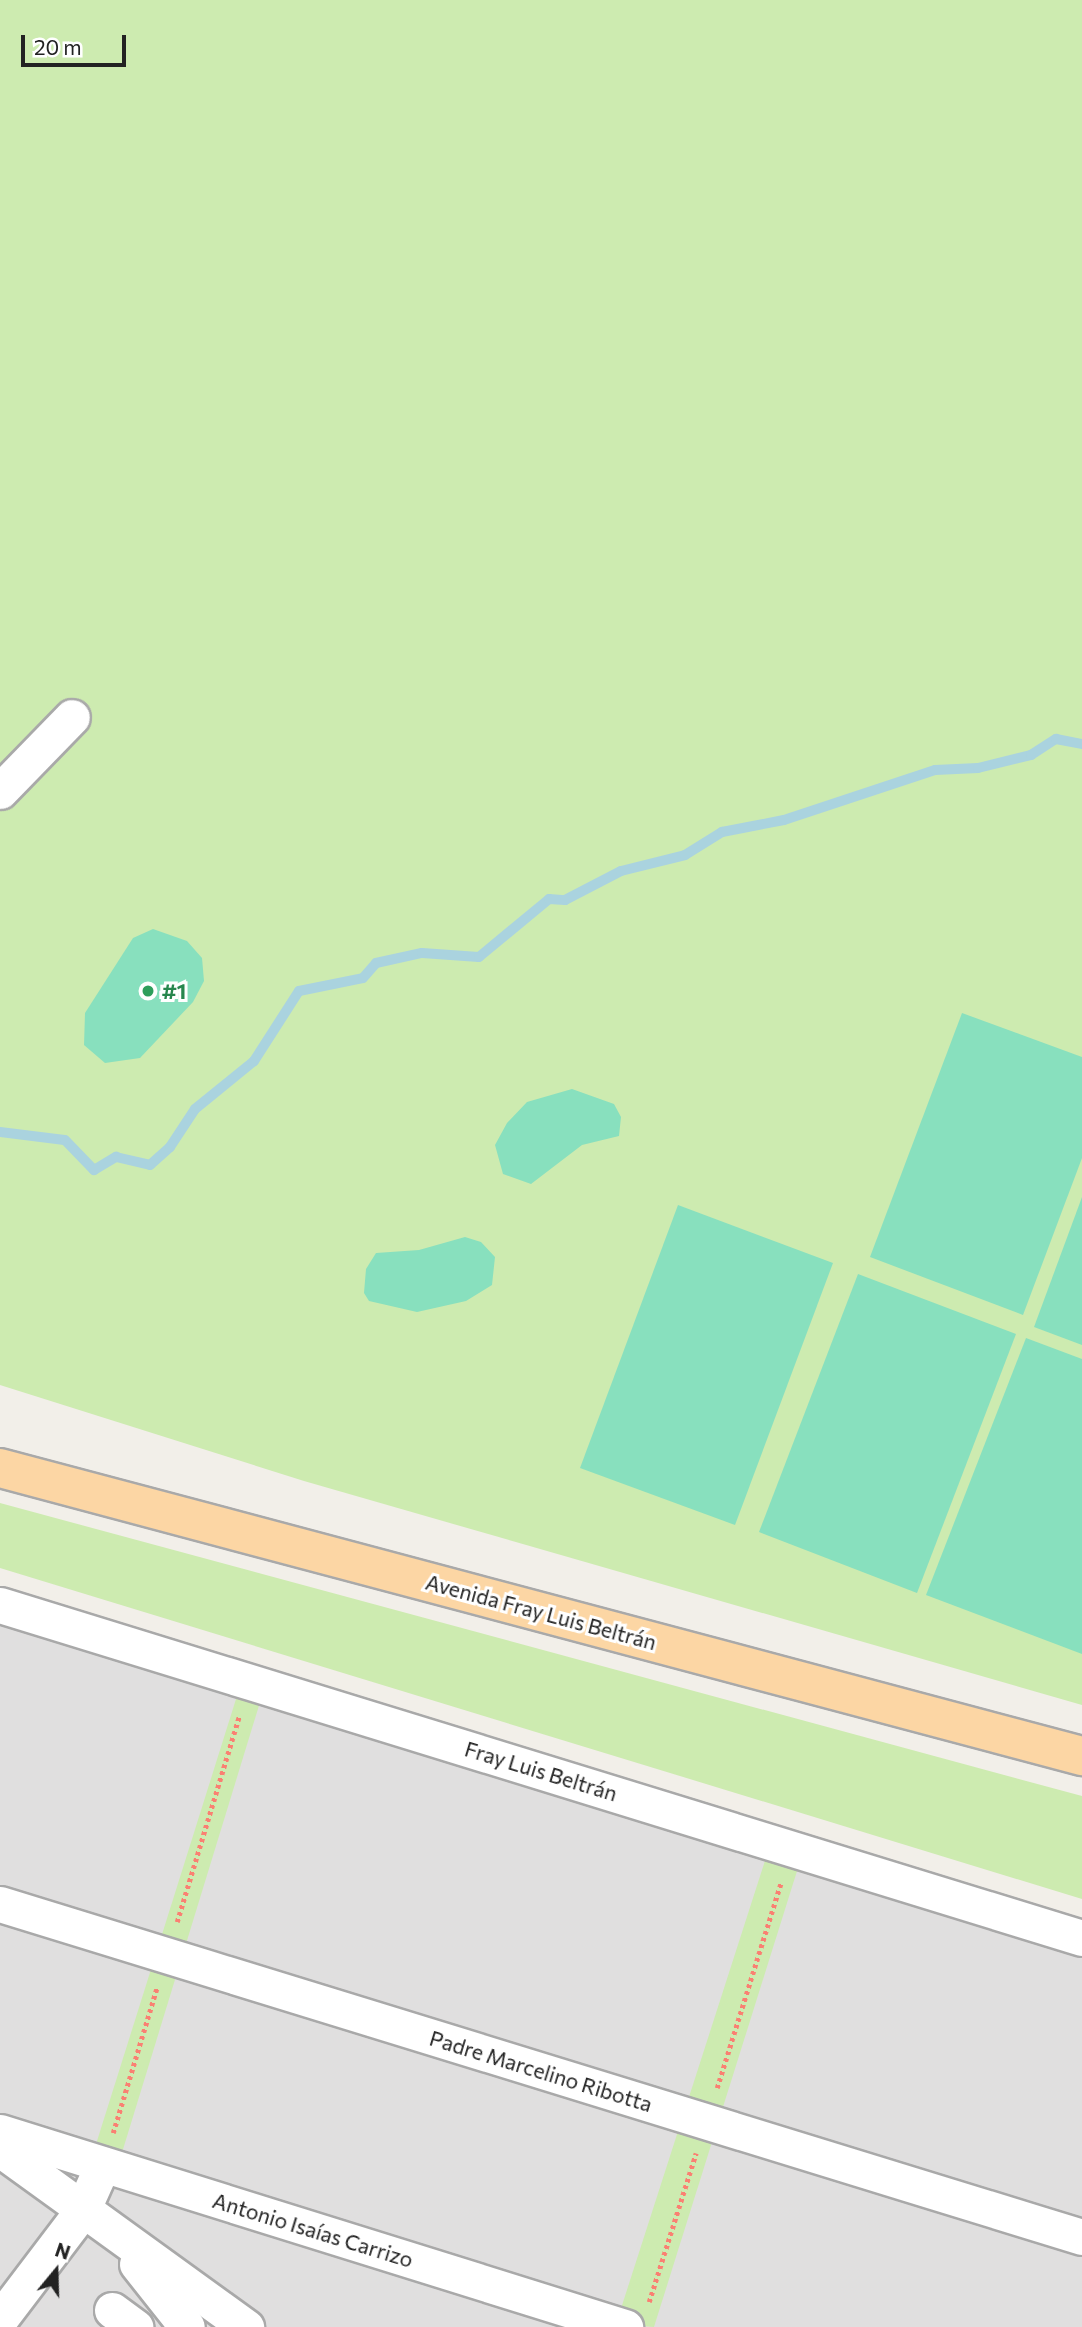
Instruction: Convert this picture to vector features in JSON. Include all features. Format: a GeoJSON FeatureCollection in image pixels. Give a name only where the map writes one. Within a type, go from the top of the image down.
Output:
{"type":"FeatureCollection","features":[{"type":"Feature","properties":{"kind":"main road","name":"Avenida Fray Luis Beltrán"},"geometry":{"type":"LineString","coordinates":[[0,1468],[1082,1756]]}},
{"type":"Feature","properties":{"kind":"street"},"geometry":{"type":"LineString","coordinates":[[0,792],[72,717]]}},
{"type":"Feature","properties":{"kind":"street","name":"Fray Luis Beltrán"},"geometry":{"type":"LineString","coordinates":[[0,1605],[1082,1938]]}},
{"type":"Feature","properties":{"kind":"street","name":"Padre Marcelino Ribotta"},"geometry":{"type":"LineString","coordinates":[[0,1904],[1082,2237]]}},
{"type":"Feature","properties":{"kind":"street","name":"Antonio Isaías Carrizo"},"geometry":{"type":"LineString","coordinates":[[0,2132],[625,2327]]}},
{"type":"Feature","properties":{"kind":"street"},"geometry":{"type":"LineString","coordinates":[[0,2150],[113,2234],[246,2327]]}},
{"type":"Feature","properties":{"kind":"street"},"geometry":{"type":"LineString","coordinates":[[0,2319],[82,2211],[103,2164]]}},
{"type":"Feature","properties":{"kind":"street"},"geometry":{"type":"LineString","coordinates":[[113,2234],[187,2327]]}},
{"type":"Feature","properties":{"kind":"shaded area"},"geometry":{"type":"Polygon","coordinates":[[[0,1605],[1082,1938],[1082,2327],[0,2327],[0,1605]]]}},
{"type":"Feature","properties":{"kind":"green space"},"geometry":{"type":"Polygon","coordinates":[[[0,0],[1082,0],[1082,1705],[304,1481],[0,1385],[0,0]]]}},
{"type":"Feature","properties":{"kind":"green space","name":"#1"},"geometry":{"type":"Polygon","coordinates":[[[153,929],[187,941],[202,958],[204,981],[193,1002],[140,1058],[105,1063],[84,1045],[85,1013],[133,938],[153,929]]]}},
{"type":"Feature","properties":{"kind":"green space"},"geometry":{"type":"Polygon","coordinates":[[[962,1013],[1082,1057],[1082,1158],[1023,1315],[870,1257],[962,1013]]]}},
{"type":"Feature","properties":{"kind":"green space"},"geometry":{"type":"Polygon","coordinates":[[[572,1089],[614,1104],[621,1117],[619,1136],[582,1145],[531,1184],[503,1174],[495,1145],[507,1123],[527,1102],[572,1089]]]}},
{"type":"Feature","properties":{"kind":"green space"},"geometry":{"type":"Polygon","coordinates":[[[1082,1197],[1082,1345],[1034,1327],[1082,1197]]]}},
{"type":"Feature","properties":{"kind":"green space"},"geometry":{"type":"Polygon","coordinates":[[[678,1205],[833,1263],[735,1525],[580,1468],[678,1205]]]}},
{"type":"Feature","properties":{"kind":"green space"},"geometry":{"type":"Polygon","coordinates":[[[465,1237],[481,1242],[495,1257],[492,1285],[466,1301],[417,1312],[369,1301],[364,1293],[366,1269],[376,1253],[419,1250],[465,1237]]]}},
{"type":"Feature","properties":{"kind":"green space"},"geometry":{"type":"Polygon","coordinates":[[[858,1274],[1016,1334],[917,1593],[759,1532],[858,1274]]]}},
{"type":"Feature","properties":{"kind":"green space"},"geometry":{"type":"Polygon","coordinates":[[[1026,1338],[1082,1359],[1082,1654],[926,1595],[1026,1338]]]}},
{"type":"Feature","properties":{"kind":"green space"},"geometry":{"type":"Polygon","coordinates":[[[0,1503],[1082,1796],[1082,1899],[0,1568],[0,1503]]]}},
{"type":"Feature","properties":{"kind":"green space"},"geometry":{"type":"Polygon","coordinates":[[[242,1680],[265,1686],[117,2169],[91,2160],[242,1680]]]}},
{"type":"Feature","properties":{"kind":"green space"},"geometry":{"type":"Polygon","coordinates":[[[771,1842],[803,1852],[654,2327],[616,2324],[771,1842]]]}},
{"type":"Feature","properties":{"kind":"waterway"},"geometry":{"type":"LineString","coordinates":[[0,1132],[65,1140],[94,1170],[116,1157],[150,1165],[170,1147],[195,1109],[254,1061],[299,991],[363,978],[376,963],[422,953],[479,957],[549,899],[565,900],[621,871],[685,855],[722,832],[784,820],[935,770],[978,768],[1031,755],[1056,739],[1082,744]]}},
{"type":"Feature","properties":{"kind":"place","name":"#1"},"geometry":{"type":"Point","coordinates":[148,991]}}]}
